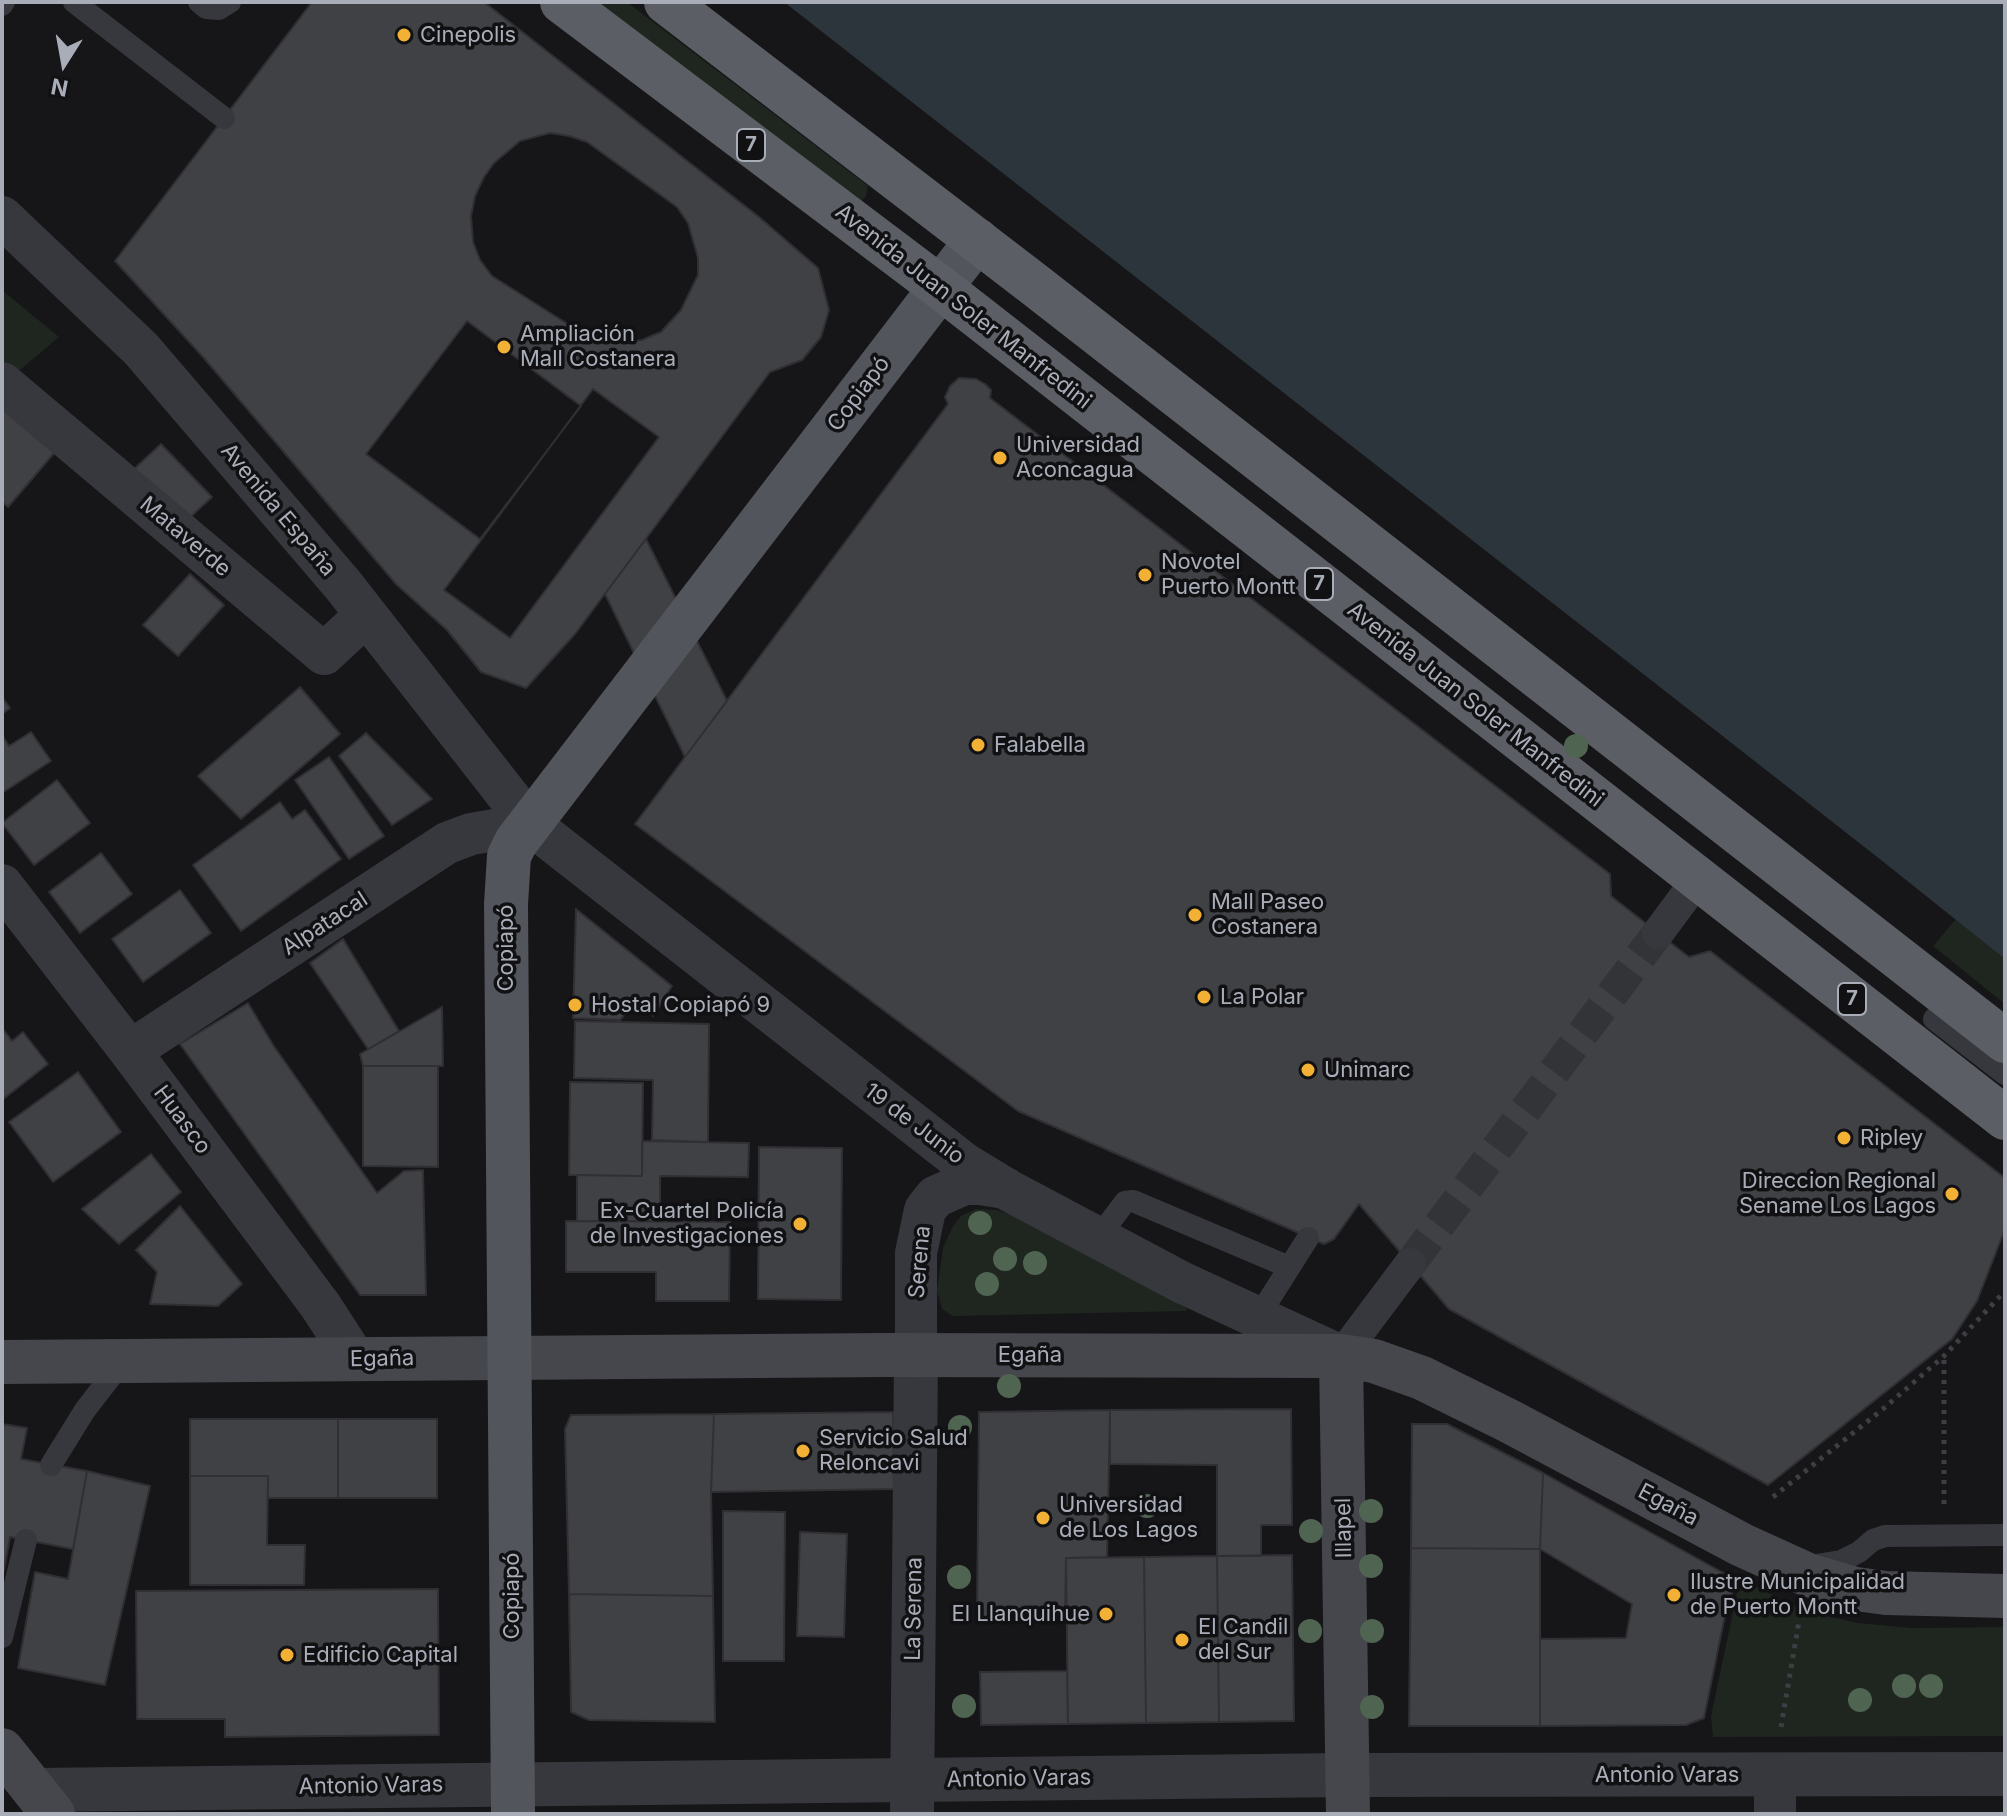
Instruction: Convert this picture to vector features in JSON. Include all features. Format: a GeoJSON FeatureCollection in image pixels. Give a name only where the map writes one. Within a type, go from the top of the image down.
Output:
{"type":"FeatureCollection","features":[{"type":"Feature","properties":{"kind":"highway","name":"Avenida Juan Soler Manfredini"},"geometry":{"type":"LineString","coordinates":[[562,2],[941,288],[2005,1118]]}},
{"type":"Feature","properties":{"kind":"highway"},"geometry":{"type":"LineString","coordinates":[[666,2],[977,240],[2005,1041]]}},
{"type":"Feature","properties":{"kind":"main road","name":"Copiapó"},"geometry":{"type":"LineString","coordinates":[[513,1799],[506,880],[509,856],[516,842],[977,240]]}},
{"type":"Feature","properties":{"kind":"main road","name":"Egaña"},"geometry":{"type":"LineString","coordinates":[[2,1362],[510,1357],[1341,1356],[1374,1361],[1422,1378],[1728,1538],[1829,1582],[1886,1593],[2005,1596]]}},
{"type":"Feature","properties":{"kind":"main road","name":"Illapel"},"geometry":{"type":"LineString","coordinates":[[1341,1356],[1348,1795]]}},
{"type":"Feature","properties":{"kind":"main road"},"geometry":{"type":"LineString","coordinates":[[2,1750],[43,1802]]}},
{"type":"Feature","properties":{"kind":"street","name":"Avenida España"},"geometry":{"type":"LineString","coordinates":[[2,217],[141,349],[366,615],[530,824]]}},
{"type":"Feature","properties":{"kind":"street","name":"Mataverde"},"geometry":{"type":"LineString","coordinates":[[2,383],[324,654],[366,615]]}},
{"type":"Feature","properties":{"kind":"street","name":"Alpatacal"},"geometry":{"type":"LineString","coordinates":[[130,1051],[447,843],[471,834],[530,824]]}},
{"type":"Feature","properties":{"kind":"street","name":"19 de Junio"},"geometry":{"type":"LineString","coordinates":[[530,824],[965,1164],[1097,1239],[1181,1282],[1341,1356]]}},
{"type":"Feature","properties":{"kind":"street"},"geometry":{"type":"LineString","coordinates":[[1658,933],[1698,879]]}},
{"type":"Feature","properties":{"kind":"street","name":"Huasco"},"geometry":{"type":"LineString","coordinates":[[2,885],[320,1305],[355,1359]]}},
{"type":"Feature","properties":{"kind":"street","name":"Serena"},"geometry":{"type":"LineString","coordinates":[[916,1405],[916,1253],[925,1210],[935,1197],[964,1184],[1006,1189]]}},
{"type":"Feature","properties":{"kind":"street"},"geometry":{"type":"LineString","coordinates":[[1341,1356],[1410,1264]]}},
{"type":"Feature","properties":{"kind":"street","name":"La Serena"},"geometry":{"type":"LineString","coordinates":[[912,1797],[916,1405]]}},
{"type":"Feature","properties":{"kind":"street","name":"Antonio Varas"},"geometry":{"type":"LineString","coordinates":[[43,1802],[1775,1794],[2005,1774]]}},
{"type":"Feature","properties":{"kind":"lane"},"geometry":{"type":"LineString","coordinates":[[74,2],[224,118]]}},
{"type":"Feature","properties":{"kind":"lane"},"geometry":{"type":"LineString","coordinates":[[199,2],[206,8],[219,9],[230,2]]}},
{"type":"Feature","properties":{"kind":"lane"},"geometry":{"type":"LineString","coordinates":[[1343,553],[1469,650],[1509,670],[1545,681]]}},
{"type":"Feature","properties":{"kind":"lane"},"geometry":{"type":"LineString","coordinates":[[1934,1019],[2005,1074]]}},
{"type":"Feature","properties":{"kind":"lane"},"geometry":{"type":"LineString","coordinates":[[1097,1239],[1125,1202],[1133,1201],[1289,1267]]}},
{"type":"Feature","properties":{"kind":"lane"},"geometry":{"type":"LineString","coordinates":[[1258,1317],[1308,1238]]}},
{"type":"Feature","properties":{"kind":"lane"},"geometry":{"type":"LineString","coordinates":[[51,1465],[85,1410],[123,1361]]}},
{"type":"Feature","properties":{"kind":"lane"},"geometry":{"type":"LineString","coordinates":[[1791,1568],[1841,1561],[1873,1540],[1885,1536],[2005,1535]]}},
{"type":"Feature","properties":{"kind":"lane"},"geometry":{"type":"LineString","coordinates":[[2,1637],[26,1540]]}},
{"type":"Feature","properties":{"kind":"path"},"geometry":{"type":"LineString","coordinates":[[1773,1497],[1944,1356],[2005,1291]]}},
{"type":"Feature","properties":{"kind":"path"},"geometry":{"type":"LineString","coordinates":[[1944,1356],[1944,1509]]}},
{"type":"Feature","properties":{"kind":"path"},"geometry":{"type":"LineString","coordinates":[[1781,1727],[1799,1621]]}},
{"type":"Feature","properties":{"kind":"shaded area"},"geometry":{"type":"Polygon","coordinates":[[[591,2],[627,2],[868,186],[866,196],[860,202],[591,2]]]}},
{"type":"Feature","properties":{"kind":"shaded area"},"geometry":{"type":"Polygon","coordinates":[[[784,2],[2005,2],[2005,959],[1876,856],[784,2]]]}},
{"type":"Feature","properties":{"kind":"shaded area"},"geometry":{"type":"Polygon","coordinates":[[[2,290],[59,337],[20,370],[2,369],[2,290]]]}},
{"type":"Feature","properties":{"kind":"shaded area"},"geometry":{"type":"Polygon","coordinates":[[[1956,919],[2005,959],[2005,1004],[1933,946],[1956,919]]]}},
{"type":"Feature","properties":{"kind":"shaded area"},"geometry":{"type":"Polygon","coordinates":[[[976,1209],[996,1210],[1026,1219],[1187,1308],[1186,1311],[953,1316],[942,1309],[937,1291],[943,1248],[961,1216],[976,1209]]]}},
{"type":"Feature","properties":{"kind":"shaded area"},"geometry":{"type":"Polygon","coordinates":[[[1740,1579],[1800,1609],[1857,1623],[1912,1628],[2005,1627],[2005,1736],[1713,1737],[1711,1716],[1740,1579]]]}},
{"type":"Feature","properties":{"kind":"building","name":"Ampliación Mall Costanera"},"geometry":{"type":"Polygon","coordinates":[[[312,2],[484,2],[759,217],[818,268],[829,310],[821,337],[802,360],[770,372],[575,634],[526,688],[481,672],[447,630],[396,584],[203,357],[115,261],[312,2]]]}},
{"type":"Feature","properties":{"kind":"building"},"geometry":{"type":"Polygon","coordinates":[[[550,133],[587,142],[677,207],[688,223],[698,258],[698,275],[681,310],[661,332],[642,340],[622,343],[585,335],[492,276],[480,260],[473,242],[471,216],[475,196],[484,177],[494,163],[520,141],[550,133]]]}},
{"type":"Feature","properties":{"kind":"building"},"geometry":{"type":"Polygon","coordinates":[[[467,321],[581,406],[480,539],[366,454],[467,321]]]}},
{"type":"Feature","properties":{"kind":"building","name":"Mall Paseo Costanera"},"geometry":{"type":"Polygon","coordinates":[[[959,378],[976,379],[985,384],[991,390],[990,398],[1610,874],[1611,896],[1689,957],[1710,951],[2005,1178],[2005,1229],[1977,1301],[1952,1339],[1768,1485],[1449,1309],[1359,1204],[1334,1239],[1324,1244],[1018,1111],[635,824],[948,404],[945,397],[950,386],[959,378]]]}},
{"type":"Feature","properties":{"kind":"building"},"geometry":{"type":"Polygon","coordinates":[[[593,389],[659,437],[510,638],[444,590],[593,389]]]}},
{"type":"Feature","properties":{"kind":"building"},"geometry":{"type":"Polygon","coordinates":[[[2,407],[55,452],[8,507],[2,502],[2,407]]]}},
{"type":"Feature","properties":{"kind":"building"},"geometry":{"type":"Polygon","coordinates":[[[161,444],[212,497],[185,522],[134,469],[161,444]]]}},
{"type":"Feature","properties":{"kind":"building"},"geometry":{"type":"Polygon","coordinates":[[[646,539],[727,701],[685,757],[605,594],[646,539]]]}},
{"type":"Feature","properties":{"kind":"building"},"geometry":{"type":"Polygon","coordinates":[[[190,574],[224,605],[178,656],[143,625],[190,574]]]}},
{"type":"Feature","properties":{"kind":"building"},"geometry":{"type":"Polygon","coordinates":[[[300,687],[340,734],[241,819],[198,776],[300,687]]]}},
{"type":"Feature","properties":{"kind":"building"},"geometry":{"type":"Polygon","coordinates":[[[2,697],[10,708],[2,714],[2,697]]]}},
{"type":"Feature","properties":{"kind":"building"},"geometry":{"type":"Polygon","coordinates":[[[31,732],[51,761],[2,793],[2,735],[9,746],[31,732]]]}},
{"type":"Feature","properties":{"kind":"building"},"geometry":{"type":"Polygon","coordinates":[[[366,733],[432,799],[392,825],[339,756],[366,733]]]}},
{"type":"Feature","properties":{"kind":"building"},"geometry":{"type":"Polygon","coordinates":[[[329,757],[384,836],[349,859],[295,780],[329,757]]]}},
{"type":"Feature","properties":{"kind":"building"},"geometry":{"type":"Polygon","coordinates":[[[57,780],[90,823],[34,865],[2,823],[57,780]]]}},
{"type":"Feature","properties":{"kind":"building"},"geometry":{"type":"Polygon","coordinates":[[[280,802],[292,819],[305,810],[341,859],[241,931],[193,865],[280,802]]]}},
{"type":"Feature","properties":{"kind":"building"},"geometry":{"type":"Polygon","coordinates":[[[101,853],[132,894],[80,933],[49,892],[101,853]]]}},
{"type":"Feature","properties":{"kind":"building"},"geometry":{"type":"Polygon","coordinates":[[[180,890],[211,933],[143,982],[112,939],[180,890]]]}},
{"type":"Feature","properties":{"kind":"building"},"geometry":{"type":"Polygon","coordinates":[[[576,909],[672,986],[653,1016],[635,1003],[620,1020],[573,1018],[576,909]]]}},
{"type":"Feature","properties":{"kind":"building"},"geometry":{"type":"Polygon","coordinates":[[[343,939],[399,1031],[368,1049],[310,963],[343,939]]]}},
{"type":"Feature","properties":{"kind":"building"},"geometry":{"type":"Polygon","coordinates":[[[248,1003],[273,1045],[377,1193],[404,1171],[423,1170],[426,1295],[360,1295],[180,1044],[248,1003]]]}},
{"type":"Feature","properties":{"kind":"building"},"geometry":{"type":"Polygon","coordinates":[[[442,1007],[443,1066],[363,1066],[360,1054],[442,1007]]]}},
{"type":"Feature","properties":{"kind":"building"},"geometry":{"type":"Polygon","coordinates":[[[575,1021],[709,1024],[708,1142],[652,1140],[653,1080],[574,1078],[575,1021]]]}},
{"type":"Feature","properties":{"kind":"building"},"geometry":{"type":"Polygon","coordinates":[[[3,1029],[12,1041],[23,1032],[48,1064],[2,1100],[3,1029]]]}},
{"type":"Feature","properties":{"kind":"building"},"geometry":{"type":"Polygon","coordinates":[[[363,1066],[438,1066],[438,1167],[363,1166],[363,1066]]]}},
{"type":"Feature","properties":{"kind":"building"},"geometry":{"type":"Polygon","coordinates":[[[78,1072],[121,1132],[53,1182],[9,1122],[78,1072]]]}},
{"type":"Feature","properties":{"kind":"building"},"geometry":{"type":"Polygon","coordinates":[[[570,1082],[643,1083],[642,1176],[569,1175],[570,1082]]]}},
{"type":"Feature","properties":{"kind":"building"},"geometry":{"type":"Polygon","coordinates":[[[642,1141],[749,1143],[748,1177],[660,1176],[660,1221],[577,1221],[577,1175],[642,1176],[642,1141]]]}},
{"type":"Feature","properties":{"kind":"building","name":"Ex-Cuartel Policía de Investigaciones"},"geometry":{"type":"Polygon","coordinates":[[[759,1147],[842,1148],[841,1300],[758,1299],[759,1147]]]}},
{"type":"Feature","properties":{"kind":"building"},"geometry":{"type":"Polygon","coordinates":[[[151,1154],[181,1192],[119,1244],[82,1209],[151,1154]]]}},
{"type":"Feature","properties":{"kind":"building"},"geometry":{"type":"Polygon","coordinates":[[[180,1206],[242,1284],[218,1306],[150,1304],[157,1272],[136,1250],[180,1206]]]}},
{"type":"Feature","properties":{"kind":"building"},"geometry":{"type":"Polygon","coordinates":[[[566,1221],[730,1222],[729,1301],[656,1301],[656,1272],[566,1272],[566,1221]]]}},
{"type":"Feature","properties":{"kind":"building"},"geometry":{"type":"Polygon","coordinates":[[[1291,1409],[1292,1525],[1261,1525],[1261,1556],[1217,1556],[1217,1465],[1110,1464],[1110,1410],[1291,1409]]]}},
{"type":"Feature","properties":{"kind":"building","name":"Universidad de Los Lagos"},"geometry":{"type":"Polygon","coordinates":[[[1110,1410],[1107,1557],[1066,1558],[1065,1619],[977,1618],[979,1412],[1110,1410]]]}},
{"type":"Feature","properties":{"kind":"building","name":"Servicio Salud Reloncavi"},"geometry":{"type":"Polygon","coordinates":[[[893,1412],[894,1489],[711,1492],[714,1414],[893,1412]]]}},
{"type":"Feature","properties":{"kind":"building"},"geometry":{"type":"Polygon","coordinates":[[[714,1414],[711,1492],[713,1596],[569,1594],[565,1429],[571,1415],[714,1414]]]}},
{"type":"Feature","properties":{"kind":"building"},"geometry":{"type":"Polygon","coordinates":[[[190,1419],[338,1419],[338,1498],[268,1498],[268,1476],[190,1476],[190,1419]]]}},
{"type":"Feature","properties":{"kind":"building"},"geometry":{"type":"Polygon","coordinates":[[[338,1419],[437,1419],[437,1498],[338,1498],[338,1419]]]}},
{"type":"Feature","properties":{"kind":"building"},"geometry":{"type":"Polygon","coordinates":[[[2,1424],[27,1428],[21,1459],[87,1471],[73,1549],[10,1537],[2,1580],[2,1424]]]}},
{"type":"Feature","properties":{"kind":"building"},"geometry":{"type":"Polygon","coordinates":[[[1412,1424],[1447,1424],[1543,1473],[1540,1549],[1411,1548],[1412,1424]]]}},
{"type":"Feature","properties":{"kind":"building"},"geometry":{"type":"Polygon","coordinates":[[[87,1471],[150,1486],[105,1685],[18,1668],[35,1572],[68,1579],[87,1471]]]}},
{"type":"Feature","properties":{"kind":"building","name":"Ilustre Municipalidad de Puerto Montt"},"geometry":{"type":"Polygon","coordinates":[[[1543,1473],[1729,1576],[1734,1587],[1704,1718],[1686,1725],[1540,1726],[1540,1639],[1626,1638],[1632,1604],[1540,1549],[1543,1473]]]}},
{"type":"Feature","properties":{"kind":"building"},"geometry":{"type":"Polygon","coordinates":[[[190,1476],[268,1476],[267,1545],[305,1545],[304,1585],[190,1585],[190,1476]]]}},
{"type":"Feature","properties":{"kind":"building"},"geometry":{"type":"Polygon","coordinates":[[[723,1511],[785,1512],[784,1661],[723,1661],[723,1511]]]}},
{"type":"Feature","properties":{"kind":"building"},"geometry":{"type":"Polygon","coordinates":[[[800,1532],[847,1534],[844,1637],[797,1636],[800,1532]]]}},
{"type":"Feature","properties":{"kind":"building"},"geometry":{"type":"Polygon","coordinates":[[[1411,1548],[1540,1549],[1540,1726],[1409,1726],[1411,1548]]]}},
{"type":"Feature","properties":{"kind":"building"},"geometry":{"type":"Polygon","coordinates":[[[1292,1555],[1294,1721],[1219,1722],[1217,1556],[1292,1555]]]}},
{"type":"Feature","properties":{"kind":"building","name":"El Candil del Sur"},"geometry":{"type":"Polygon","coordinates":[[[1217,1556],[1219,1722],[1146,1723],[1144,1557],[1217,1556]]]}},
{"type":"Feature","properties":{"kind":"building","name":"El Llanquihue"},"geometry":{"type":"Polygon","coordinates":[[[1144,1557],[1146,1723],[1068,1724],[1066,1558],[1144,1557]]]}},
{"type":"Feature","properties":{"kind":"building","name":"Edificio Capital"},"geometry":{"type":"Polygon","coordinates":[[[438,1589],[439,1735],[225,1737],[225,1719],[137,1719],[136,1591],[438,1589]]]}},
{"type":"Feature","properties":{"kind":"building"},"geometry":{"type":"Polygon","coordinates":[[[569,1594],[713,1596],[715,1722],[589,1720],[571,1712],[569,1594]]]}},
{"type":"Feature","properties":{"kind":"building"},"geometry":{"type":"Polygon","coordinates":[[[1067,1671],[1068,1724],[981,1725],[980,1672],[1067,1671]]]}},
{"type":"Feature","properties":{"kind":"tunnel"},"geometry":{"type":"LineString","coordinates":[[1410,1264],[1658,933]]}},
{"type":"Feature","properties":{"kind":"place","name":"Cinepolis"},"geometry":{"type":"Point","coordinates":[404,35]}},
{"type":"Feature","properties":{"kind":"place","name":"Ampliación Mall Costanera"},"geometry":{"type":"Point","coordinates":[504,347]}},
{"type":"Feature","properties":{"kind":"place","name":"Universidad Aconcagua"},"geometry":{"type":"Point","coordinates":[1000,458]}},
{"type":"Feature","properties":{"kind":"place","name":"Novotel Puerto Montt"},"geometry":{"type":"Point","coordinates":[1145,575]}},
{"type":"Feature","properties":{"kind":"place","name":"Falabella"},"geometry":{"type":"Point","coordinates":[978,745]}},
{"type":"Feature","properties":{"kind":"place","name":"Mall Paseo Costanera"},"geometry":{"type":"Point","coordinates":[1195,915]}},
{"type":"Feature","properties":{"kind":"place","name":"La Polar"},"geometry":{"type":"Point","coordinates":[1204,997]}},
{"type":"Feature","properties":{"kind":"place","name":"Hostal Copiapó 9"},"geometry":{"type":"Point","coordinates":[575,1005]}},
{"type":"Feature","properties":{"kind":"place","name":"Unimarc"},"geometry":{"type":"Point","coordinates":[1308,1070]}},
{"type":"Feature","properties":{"kind":"place","name":"Ripley"},"geometry":{"type":"Point","coordinates":[1844,1138]}},
{"type":"Feature","properties":{"kind":"place","name":"Direccion Regional Sename Los Lagos"},"geometry":{"type":"Point","coordinates":[1952,1194]}},
{"type":"Feature","properties":{"kind":"place","name":"Ex-Cuartel Policía de Investigaciones"},"geometry":{"type":"Point","coordinates":[800,1224]}},
{"type":"Feature","properties":{"kind":"place","name":"Servicio Salud Reloncavi"},"geometry":{"type":"Point","coordinates":[803,1451]}},
{"type":"Feature","properties":{"kind":"place","name":"Universidad de Los Lagos"},"geometry":{"type":"Point","coordinates":[1043,1518]}},
{"type":"Feature","properties":{"kind":"place","name":"Ilustre Municipalidad de Puerto Montt"},"geometry":{"type":"Point","coordinates":[1674,1595]}},
{"type":"Feature","properties":{"kind":"place","name":"El Llanquihue"},"geometry":{"type":"Point","coordinates":[1106,1614]}},
{"type":"Feature","properties":{"kind":"place","name":"El Candil del Sur"},"geometry":{"type":"Point","coordinates":[1182,1640]}},
{"type":"Feature","properties":{"kind":"place","name":"Edificio Capital"},"geometry":{"type":"Point","coordinates":[287,1655]}}]}
